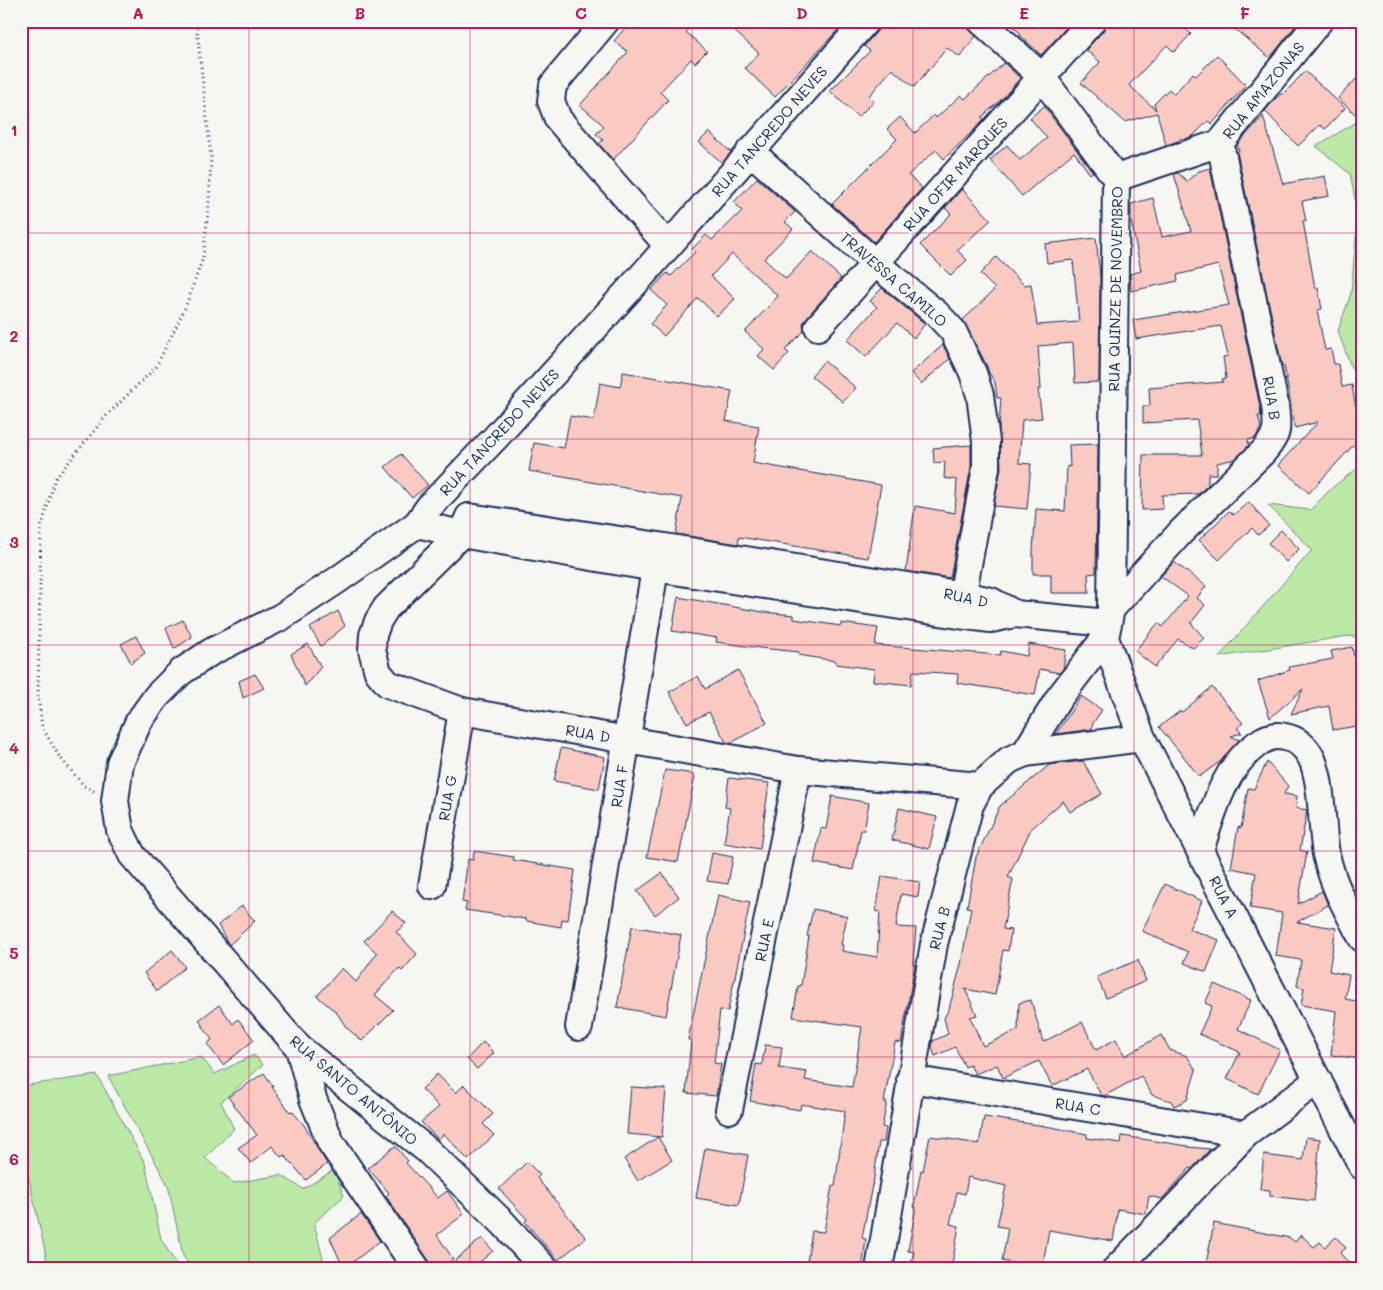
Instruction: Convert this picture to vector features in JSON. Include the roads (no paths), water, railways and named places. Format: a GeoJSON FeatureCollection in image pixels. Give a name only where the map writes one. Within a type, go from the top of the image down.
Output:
{"type":"FeatureCollection","features":[{"type":"Feature","properties":{"kind":"street"},"geometry":{"type":"LineString","coordinates":[[606,21],[553,85],[551,101],[553,109],[558,119],[668,246]]}},
{"type":"Feature","properties":{"kind":"street","name":"RUA TANCREDO NEVES"},"geometry":{"type":"LineString","coordinates":[[115,801],[120,763],[139,721],[157,696],[180,672],[211,652],[281,617],[336,581],[423,515],[668,246],[866,21]]}},
{"type":"Feature","properties":{"kind":"street","name":"RUA QUINZE DE NOVEMBRO"},"geometry":{"type":"LineString","coordinates":[[980,21],[1042,77],[1116,178],[1108,623]]}},
{"type":"Feature","properties":{"kind":"street","name":"RUA OFIR MARQUES"},"geometry":{"type":"LineString","coordinates":[[818,327],[1092,21]]}},
{"type":"Feature","properties":{"kind":"street","name":"RUA AMAZONAS"},"geometry":{"type":"LineString","coordinates":[[1116,178],[1220,143],[1319,21]]}},
{"type":"Feature","properties":{"kind":"street","name":"RUA B"},"geometry":{"type":"LineString","coordinates":[[878,1269],[934,944],[970,805],[980,786],[1009,760],[1025,753],[1108,623],[1181,532],[1264,451],[1278,429],[1275,405],[1220,143]]}},
{"type":"Feature","properties":{"kind":"street","name":"TRAVESSA CAMILO"},"geometry":{"type":"LineString","coordinates":[[750,151],[875,264],[938,314],[953,331],[973,373],[980,395],[986,441],[986,468],[961,605]]}},
{"type":"Feature","properties":{"kind":"street","name":"RUA D"},"geometry":{"type":"LineString","coordinates":[[423,515],[465,525],[961,605],[992,601],[1015,614],[1108,623]]}},
{"type":"Feature","properties":{"kind":"street","name":"RUA D"},"geometry":{"type":"LineString","coordinates":[[465,525],[386,608],[378,621],[373,635],[372,650],[378,672],[388,684],[462,711],[798,770],[980,786]]}},
{"type":"Feature","properties":{"kind":"street","name":"RUA F"},"geometry":{"type":"LineString","coordinates":[[579,1027],[657,557]]}},
{"type":"Feature","properties":{"kind":"street","name":"RUA A"},"geometry":{"type":"LineString","coordinates":[[1108,623],[1142,738],[1362,1166]]}},
{"type":"Feature","properties":{"kind":"street","name":"RUA G"},"geometry":{"type":"LineString","coordinates":[[432,886],[462,711]]}},
{"type":"Feature","properties":{"kind":"street"},"geometry":{"type":"LineString","coordinates":[[1200,850],[1219,795],[1232,770],[1247,751],[1270,737],[1279,736],[1293,739],[1303,746],[1311,757],[1317,779],[1326,854],[1335,887],[1362,938]]}},
{"type":"Feature","properties":{"kind":"street"},"geometry":{"type":"LineString","coordinates":[[1025,753],[1142,738]]}},
{"type":"Feature","properties":{"kind":"street","name":"RUA E"},"geometry":{"type":"LineString","coordinates":[[729,1110],[798,770]]}},
{"type":"Feature","properties":{"kind":"street","name":"RUA SANTO ANTÔNIO"},"geometry":{"type":"LineString","coordinates":[[115,801],[120,830],[132,854],[299,1048],[427,1150],[503,1222],[545,1269]]}},
{"type":"Feature","properties":{"kind":"street"},"geometry":{"type":"LineString","coordinates":[[299,1048],[313,1099],[331,1143],[417,1269]]}},
{"type":"Feature","properties":{"kind":"street","name":"RUA C"},"geometry":{"type":"LineString","coordinates":[[910,1079],[1246,1134]]}},
{"type":"Feature","properties":{"kind":"street"},"geometry":{"type":"LineString","coordinates":[[1116,1269],[1246,1134],[1318,1080]]}}]}
